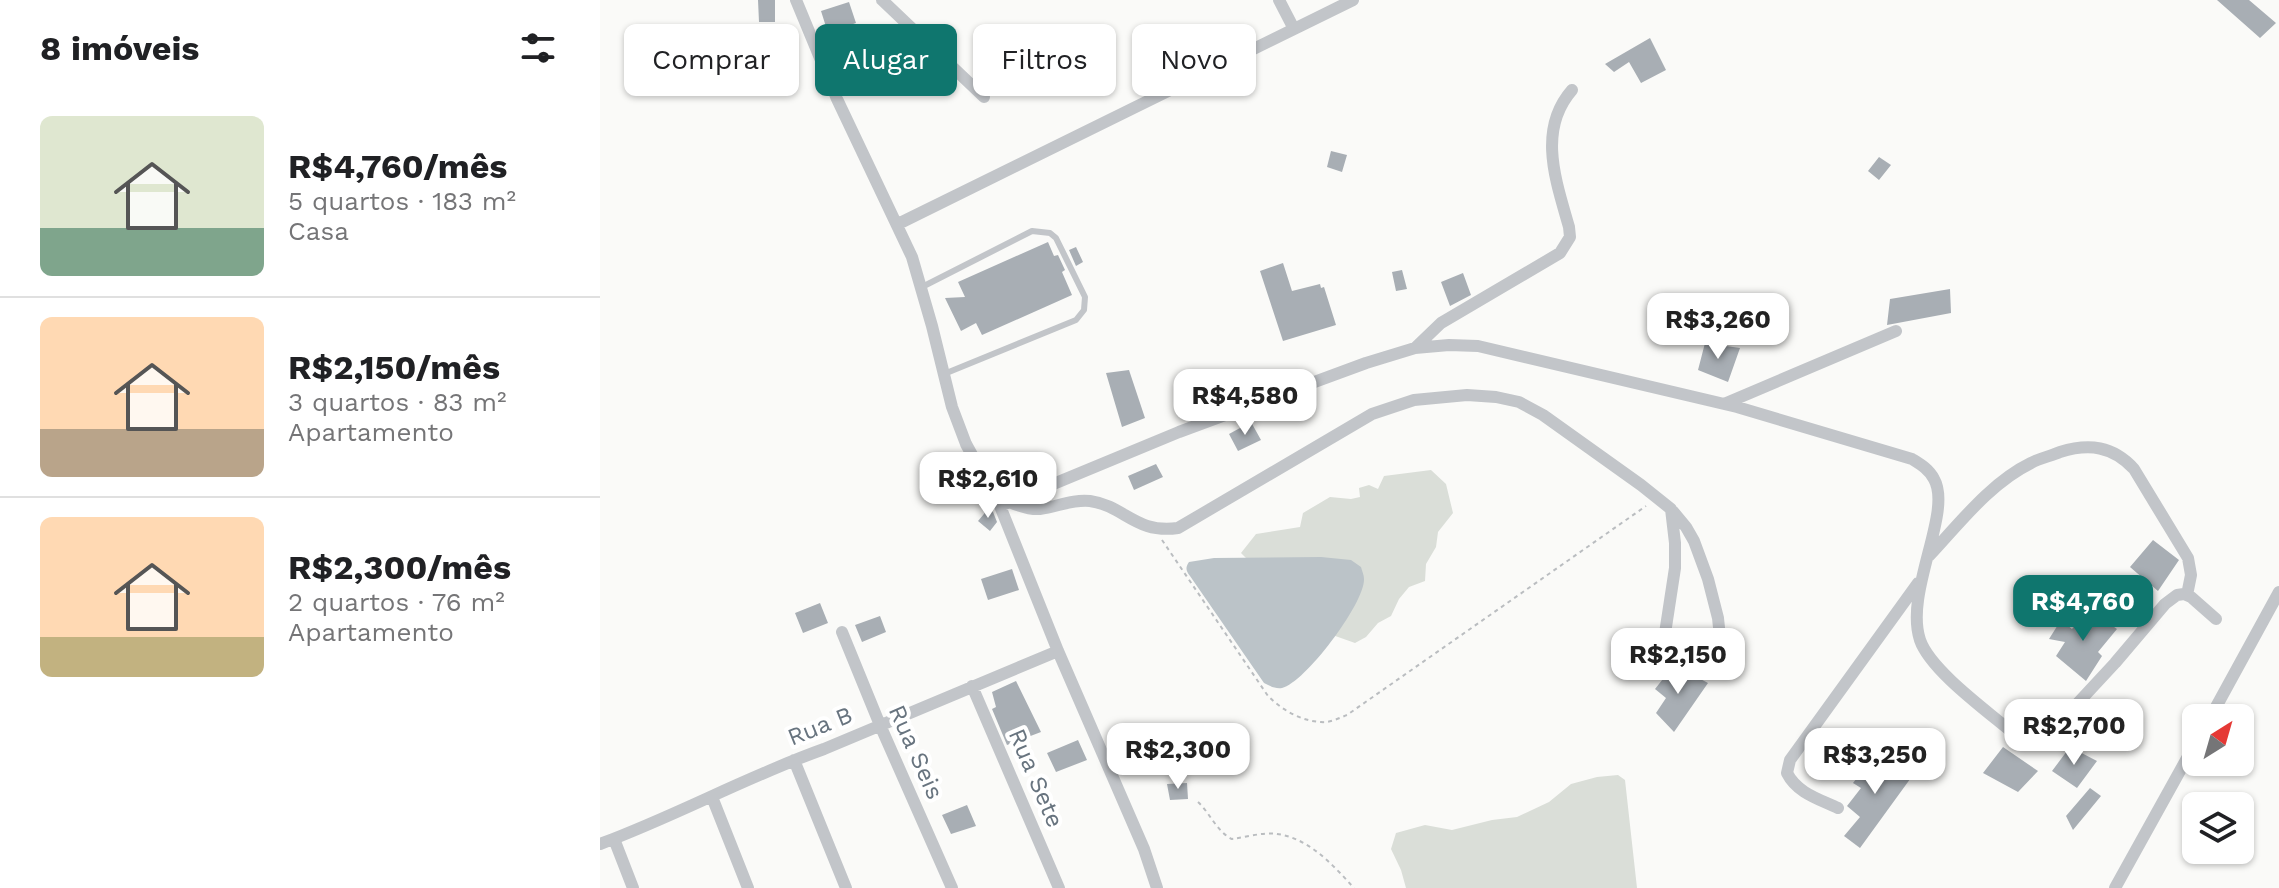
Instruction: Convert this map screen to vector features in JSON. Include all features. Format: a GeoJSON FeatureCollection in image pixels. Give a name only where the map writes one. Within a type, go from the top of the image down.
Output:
{"type":"FeatureCollection","features":[{"type":"Feature","properties":{"kind":"street"},"geometry":{"type":"LineString","coordinates":[[796,0],[837,99],[898,224],[922,287],[952,407],[966,444],[1005,504],[1058,651],[1144,849],[1157,888]]}},
{"type":"Feature","properties":{"kind":"street"},"geometry":{"type":"LineString","coordinates":[[882,0],[984,97]]}},
{"type":"Feature","properties":{"kind":"street"},"geometry":{"type":"LineString","coordinates":[[1279,0],[1294,29]]}},
{"type":"Feature","properties":{"kind":"street"},"geometry":{"type":"LineString","coordinates":[[898,224],[1353,0]]}},
{"type":"Feature","properties":{"kind":"street"},"geometry":{"type":"LineString","coordinates":[[1415,348],[1441,323],[1526,275],[1567,245],[1569,227],[1552,162],[1553,128],[1556,112],[1572,90]]}},
{"type":"Feature","properties":{"kind":"street"},"geometry":{"type":"LineString","coordinates":[[1724,404],[1896,331]]}},
{"type":"Feature","properties":{"kind":"street"},"geometry":{"type":"LineString","coordinates":[[1005,504],[1179,432],[1366,363],[1415,348],[1478,346],[1724,404],[1912,459],[1925,468],[1935,479],[1939,493],[1918,594],[1916,620],[1921,642],[1936,665],[1956,684],[2019,738],[2031,744],[2041,741],[2050,733],[2165,604],[2177,595],[2187,595],[2216,619]]}},
{"type":"Feature","properties":{"kind":"street"},"geometry":{"type":"LineString","coordinates":[[1005,504],[1031,509],[1089,501],[1154,529],[1178,528],[1372,414],[1414,400],[1467,395],[1519,402],[1543,415],[1657,498],[1686,527],[1708,579],[1718,618],[1723,666]]}},
{"type":"Feature","properties":{"kind":"street"},"geometry":{"type":"LineString","coordinates":[[1927,558],[1987,496],[2014,473],[2032,462],[2073,448],[2104,448],[2127,461],[2134,469],[2185,552],[2191,568],[2187,595]]}},
{"type":"Feature","properties":{"kind":"street"},"geometry":{"type":"LineString","coordinates":[[1662,653],[1675,568],[1671,509]]}},
{"type":"Feature","properties":{"kind":"street"},"geometry":{"type":"LineString","coordinates":[[1838,808],[1802,791],[1791,782],[1788,766],[1922,577]]}},
{"type":"Feature","properties":{"kind":"street"},"geometry":{"type":"LineString","coordinates":[[2218,704],[2279,592]]}},
{"type":"Feature","properties":{"kind":"street","name":"Rua Seis"},"geometry":{"type":"LineString","coordinates":[[842,632],[952,888]]}},
{"type":"Feature","properties":{"kind":"street","name":"Rua B"},"geometry":{"type":"LineString","coordinates":[[600,844],[1058,651]]}},
{"type":"Feature","properties":{"kind":"street","name":"Rua Sete"},"geometry":{"type":"LineString","coordinates":[[972,686],[1059,888]]}},
{"type":"Feature","properties":{"kind":"street"},"geometry":{"type":"LineString","coordinates":[[794,760],[846,888]]}},
{"type":"Feature","properties":{"kind":"street"},"geometry":{"type":"LineString","coordinates":[[2115,888],[2182,767]]}},
{"type":"Feature","properties":{"kind":"street"},"geometry":{"type":"LineString","coordinates":[[712,797],[748,888]]}},
{"type":"Feature","properties":{"kind":"street"},"geometry":{"type":"LineString","coordinates":[[614,839],[633,888]]}},
{"type":"Feature","properties":{"kind":"lane"},"geometry":{"type":"LineString","coordinates":[[922,287],[1032,231],[1050,233],[1056,238],[1085,297],[1084,310],[1076,320],[944,374]]}},
{"type":"Feature","properties":{"kind":"path"},"geometry":{"type":"LineString","coordinates":[[1154,529],[1268,696],[1293,715],[1321,722],[1347,715],[1657,498]]}},
{"type":"Feature","properties":{"kind":"path"},"geometry":{"type":"LineString","coordinates":[[1198,802],[1219,830],[1232,839],[1274,833],[1308,844],[1354,888]]}},
{"type":"Feature","properties":{"kind":"shaded area"},"geometry":{"type":"Polygon","coordinates":[[[1431,470],[1446,484],[1453,513],[1438,532],[1436,547],[1426,564],[1425,581],[1409,587],[1391,616],[1355,643],[1324,632],[1292,558],[1247,559],[1241,553],[1256,534],[1300,527],[1303,513],[1330,497],[1360,497],[1359,488],[1369,485],[1378,489],[1384,476],[1431,470]]]}},
{"type":"Feature","properties":{"kind":"shaded area"},"geometry":{"type":"Polygon","coordinates":[[[1321,557],[1351,560],[1361,567],[1364,579],[1362,590],[1345,623],[1318,658],[1292,683],[1282,688],[1273,687],[1264,683],[1189,574],[1187,566],[1189,562],[1214,558],[1321,557]]]}},
{"type":"Feature","properties":{"kind":"shaded area"},"geometry":{"type":"Polygon","coordinates":[[[1618,775],[1625,780],[1637,888],[1406,888],[1391,849],[1396,833],[1425,825],[1452,830],[1517,817],[1549,802],[1571,784],[1618,775]]]}},
{"type":"Feature","properties":{"kind":"building"},"geometry":{"type":"Polygon","coordinates":[[[758,0],[775,0],[775,22],[759,22],[758,0]]]}},
{"type":"Feature","properties":{"kind":"building"},"geometry":{"type":"Polygon","coordinates":[[[2217,0],[2249,0],[2276,23],[2260,38],[2217,0]]]}},
{"type":"Feature","properties":{"kind":"building"},"geometry":{"type":"Polygon","coordinates":[[[849,2],[856,23],[825,24],[821,11],[849,2]]]}},
{"type":"Feature","properties":{"kind":"building"},"geometry":{"type":"Polygon","coordinates":[[[1650,38],[1666,70],[1641,83],[1629,62],[1614,72],[1605,64],[1650,38]]]}},
{"type":"Feature","properties":{"kind":"building"},"geometry":{"type":"Polygon","coordinates":[[[1331,151],[1347,155],[1342,172],[1327,167],[1331,151]]]}},
{"type":"Feature","properties":{"kind":"building"},"geometry":{"type":"Polygon","coordinates":[[[1879,157],[1891,165],[1879,180],[1868,171],[1879,157]]]}},
{"type":"Feature","properties":{"kind":"building"},"geometry":{"type":"Polygon","coordinates":[[[1048,242],[1065,270],[1062,272],[1072,295],[982,335],[976,323],[961,331],[945,298],[965,297],[958,282],[1048,242]]]}},
{"type":"Feature","properties":{"kind":"building"},"geometry":{"type":"Polygon","coordinates":[[[1076,247],[1083,262],[1076,266],[1069,250],[1076,247]]]}},
{"type":"Feature","properties":{"kind":"building"},"geometry":{"type":"Polygon","coordinates":[[[1283,263],[1292,291],[1320,284],[1321,288],[1324,287],[1336,325],[1283,341],[1260,271],[1283,263]]]}},
{"type":"Feature","properties":{"kind":"building"},"geometry":{"type":"Polygon","coordinates":[[[1402,270],[1407,289],[1396,291],[1392,272],[1402,270]]]}},
{"type":"Feature","properties":{"kind":"building"},"geometry":{"type":"Polygon","coordinates":[[[1463,273],[1471,295],[1450,306],[1441,282],[1463,273]]]}},
{"type":"Feature","properties":{"kind":"building"},"geometry":{"type":"Polygon","coordinates":[[[1950,289],[1951,313],[1887,325],[1890,299],[1950,289]]]}},
{"type":"Feature","properties":{"kind":"building"},"geometry":{"type":"Polygon","coordinates":[[[1705,343],[1740,348],[1728,382],[1698,370],[1705,343]]]}},
{"type":"Feature","properties":{"kind":"building"},"geometry":{"type":"Polygon","coordinates":[[[1129,370],[1145,418],[1122,427],[1106,373],[1129,370]]]}},
{"type":"Feature","properties":{"kind":"building"},"geometry":{"type":"Polygon","coordinates":[[[1251,422],[1261,440],[1238,451],[1229,434],[1251,422]]]}},
{"type":"Feature","properties":{"kind":"building"},"geometry":{"type":"Polygon","coordinates":[[[957,453],[962,466],[940,475],[935,462],[957,453]]]}},
{"type":"Feature","properties":{"kind":"building"},"geometry":{"type":"Polygon","coordinates":[[[1156,464],[1163,477],[1134,490],[1128,476],[1156,464]]]}},
{"type":"Feature","properties":{"kind":"building"},"geometry":{"type":"Polygon","coordinates":[[[989,508],[997,522],[990,531],[978,521],[989,508]]]}},
{"type":"Feature","properties":{"kind":"building"},"geometry":{"type":"Polygon","coordinates":[[[2153,540],[2179,560],[2158,591],[2130,567],[2153,540]]]}},
{"type":"Feature","properties":{"kind":"building"},"geometry":{"type":"Polygon","coordinates":[[[1012,569],[1019,590],[988,600],[981,579],[1012,569]]]}},
{"type":"Feature","properties":{"kind":"building"},"geometry":{"type":"Polygon","coordinates":[[[820,603],[828,623],[803,633],[795,613],[820,603]]]}},
{"type":"Feature","properties":{"kind":"building"},"geometry":{"type":"Polygon","coordinates":[[[2088,609],[2117,629],[2098,652],[2102,656],[2086,681],[2056,656],[2065,642],[2049,639],[2061,620],[2072,629],[2088,609]]]}},
{"type":"Feature","properties":{"kind":"building"},"geometry":{"type":"Polygon","coordinates":[[[880,616],[886,632],[862,642],[855,625],[880,616]]]}},
{"type":"Feature","properties":{"kind":"building"},"geometry":{"type":"Polygon","coordinates":[[[1674,665],[1708,683],[1674,732],[1656,713],[1666,698],[1655,689],[1674,665]]]}},
{"type":"Feature","properties":{"kind":"building"},"geometry":{"type":"Polygon","coordinates":[[[1016,681],[1041,732],[1007,745],[992,709],[996,707],[992,692],[1016,681]]]}},
{"type":"Feature","properties":{"kind":"building"},"geometry":{"type":"Polygon","coordinates":[[[1078,740],[1087,760],[1056,772],[1047,753],[1078,740]]]}},
{"type":"Feature","properties":{"kind":"building"},"geometry":{"type":"Polygon","coordinates":[[[2003,747],[2038,771],[2018,792],[1983,773],[2003,747]]]}},
{"type":"Feature","properties":{"kind":"building"},"geometry":{"type":"Polygon","coordinates":[[[2070,747],[2097,761],[2077,788],[2052,771],[2070,747]]]}},
{"type":"Feature","properties":{"kind":"building"},"geometry":{"type":"Polygon","coordinates":[[[1877,752],[1913,775],[1860,848],[1844,836],[1860,817],[1847,806],[1861,788],[1853,783],[1877,752]]]}},
{"type":"Feature","properties":{"kind":"building"},"geometry":{"type":"Polygon","coordinates":[[[1187,783],[1188,799],[1170,800],[1167,784],[1187,783]]]}},
{"type":"Feature","properties":{"kind":"building"},"geometry":{"type":"Polygon","coordinates":[[[2090,788],[2101,796],[2073,830],[2066,816],[2090,788]]]}},
{"type":"Feature","properties":{"kind":"building"},"geometry":{"type":"Polygon","coordinates":[[[967,805],[976,826],[951,834],[942,815],[967,805]]]}}]}
